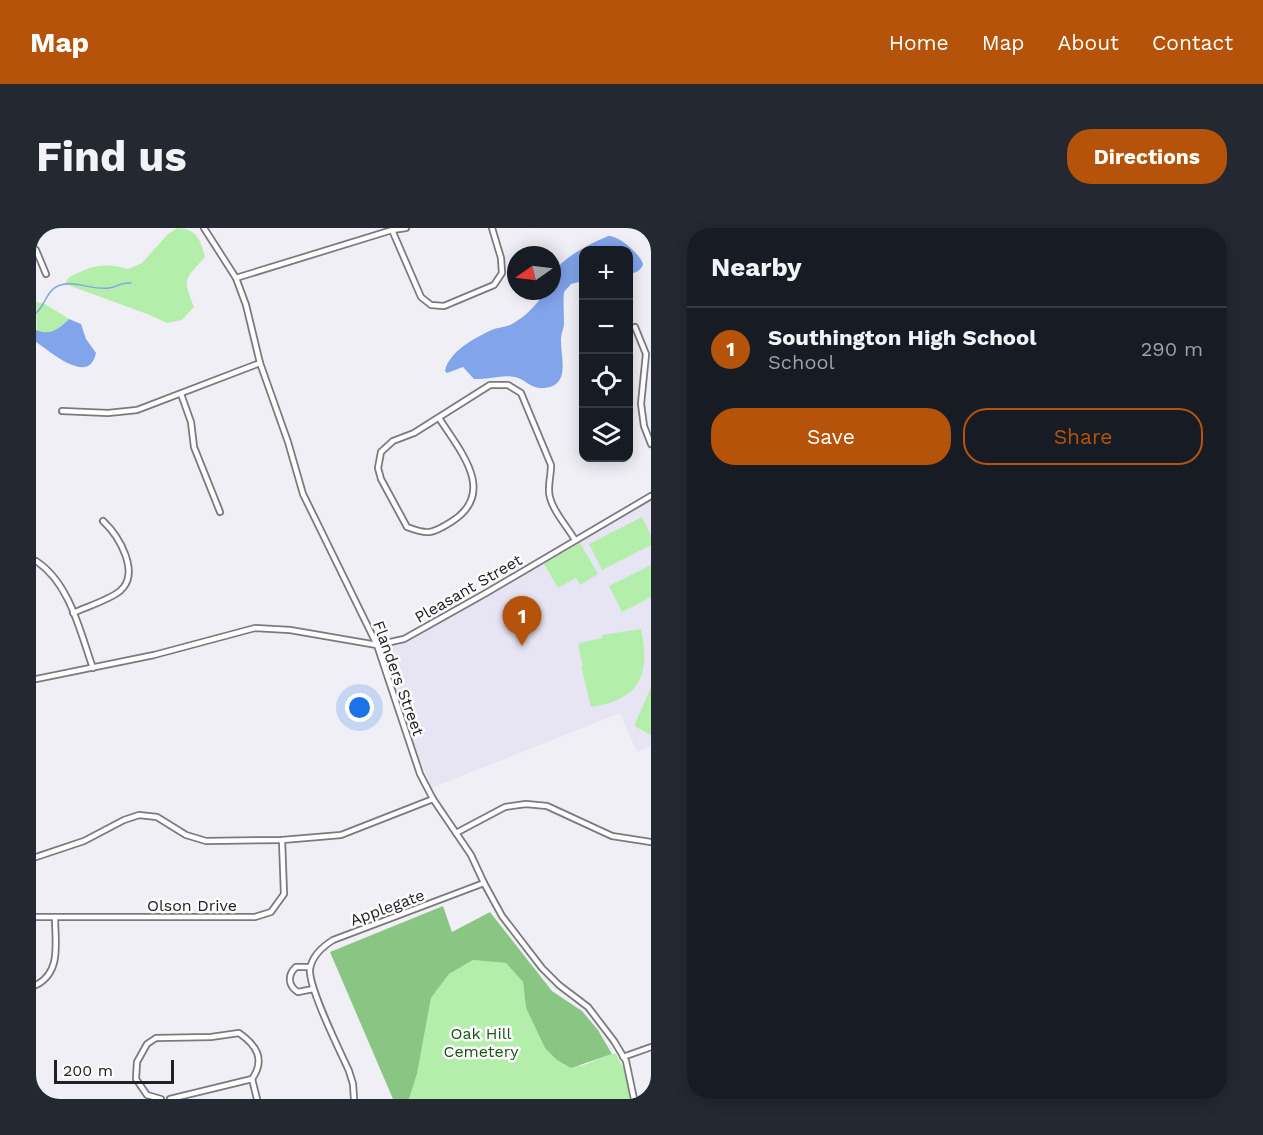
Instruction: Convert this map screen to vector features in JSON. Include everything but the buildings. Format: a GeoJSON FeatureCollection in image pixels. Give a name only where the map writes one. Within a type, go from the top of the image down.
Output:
{"type":"FeatureCollection","features":[{"type":"Feature","properties":{"kind":"street","name":"Flanders Street"},"geometry":{"type":"LineString","coordinates":[[204,228],[236,278],[246,305],[260,363],[288,442],[303,494],[377,645],[420,774],[433,799],[471,855],[502,916],[543,968],[559,985],[588,1006],[603,1024],[626,1062],[634,1099]]}},
{"type":"Feature","properties":{"kind":"street"},"geometry":{"type":"LineString","coordinates":[[236,278],[392,230],[406,228]]}},
{"type":"Feature","properties":{"kind":"street"},"geometry":{"type":"LineString","coordinates":[[392,230],[421,297],[431,305],[444,306],[494,285],[502,273],[501,258],[492,228]]}},
{"type":"Feature","properties":{"kind":"street"},"geometry":{"type":"LineString","coordinates":[[36,250],[46,274]]}},
{"type":"Feature","properties":{"kind":"street"},"geometry":{"type":"LineString","coordinates":[[635,327],[646,354],[640,404],[644,426],[651,444]]}},
{"type":"Feature","properties":{"kind":"street"},"geometry":{"type":"LineString","coordinates":[[62,411],[128,412],[145,408],[260,363]]}},
{"type":"Feature","properties":{"kind":"street"},"geometry":{"type":"LineString","coordinates":[[439,418],[471,469],[475,483],[471,502],[460,516],[434,533],[407,527],[381,479],[378,468],[381,452],[393,441],[414,433],[490,385],[508,385],[521,393],[551,465],[548,491],[552,503],[575,540]]}},
{"type":"Feature","properties":{"kind":"street"},"geometry":{"type":"LineString","coordinates":[[181,394],[191,422],[194,447],[220,512]]}},
{"type":"Feature","properties":{"kind":"street","name":"Pleasant Street"},"geometry":{"type":"LineString","coordinates":[[36,680],[154,655],[255,628],[290,630],[377,645],[404,639],[486,594],[651,496]]}},
{"type":"Feature","properties":{"kind":"street"},"geometry":{"type":"LineString","coordinates":[[73,613],[113,595],[126,583],[128,573],[125,552],[104,521]]}},
{"type":"Feature","properties":{"kind":"street"},"geometry":{"type":"LineString","coordinates":[[36,561],[54,576],[73,613],[93,668]]}},
{"type":"Feature","properties":{"kind":"street"},"geometry":{"type":"LineString","coordinates":[[36,857],[84,842],[139,815],[157,817],[186,835],[206,842],[282,840],[341,835],[433,799]]}},
{"type":"Feature","properties":{"kind":"street"},"geometry":{"type":"LineString","coordinates":[[456,833],[505,807],[526,804],[547,806],[612,836],[651,842]]}},
{"type":"Feature","properties":{"kind":"street","name":"Olson Drive"},"geometry":{"type":"LineString","coordinates":[[36,917],[255,917],[271,912],[284,894],[282,840]]}},
{"type":"Feature","properties":{"kind":"street","name":"Applegate"},"geometry":{"type":"LineString","coordinates":[[314,989],[298,992],[293,989],[289,980],[291,973],[296,967],[310,967],[317,953],[333,940],[484,883]]}},
{"type":"Feature","properties":{"kind":"street"},"geometry":{"type":"LineString","coordinates":[[36,985],[46,979],[53,970],[55,917]]}},
{"type":"Feature","properties":{"kind":"street"},"geometry":{"type":"LineString","coordinates":[[310,967],[310,978],[314,989],[349,1071],[354,1099]]}},
{"type":"Feature","properties":{"kind":"street"},"geometry":{"type":"LineString","coordinates":[[161,1099],[147,1095],[136,1079],[137,1062],[147,1044],[156,1038],[211,1037],[239,1033],[252,1042],[258,1053],[258,1070],[252,1079],[170,1099]]}},
{"type":"Feature","properties":{"kind":"street"},"geometry":{"type":"LineString","coordinates":[[623,1057],[651,1047]]}},
{"type":"Feature","properties":{"kind":"street"},"geometry":{"type":"LineString","coordinates":[[252,1079],[257,1099]]}},
{"type":"Feature","properties":{"kind":"shaded area"},"geometry":{"type":"Polygon","coordinates":[[[651,500],[651,746],[637,752],[620,713],[431,788],[383,653],[385,648],[402,644],[651,500]]]}},
{"type":"Feature","properties":{"kind":"green space"},"geometry":{"type":"Polygon","coordinates":[[[177,228],[189,230],[197,236],[205,257],[188,279],[188,290],[194,307],[182,320],[167,323],[65,284],[68,278],[97,266],[128,269],[142,263],[168,234],[177,228]]]}},
{"type":"Feature","properties":{"kind":"green space"},"geometry":{"type":"Polygon","coordinates":[[[36,302],[45,304],[69,319],[54,331],[46,333],[37,331],[36,302]]]}},
{"type":"Feature","properties":{"kind":"green space"},"geometry":{"type":"Polygon","coordinates":[[[642,517],[651,535],[651,545],[602,570],[589,544],[642,517]]]}},
{"type":"Feature","properties":{"kind":"green space"},"geometry":{"type":"Polygon","coordinates":[[[580,543],[598,574],[580,585],[576,578],[558,588],[544,564],[580,543]]]}},
{"type":"Feature","properties":{"kind":"green space"},"geometry":{"type":"Polygon","coordinates":[[[651,565],[651,597],[622,612],[609,586],[651,565]]]}},
{"type":"Feature","properties":{"kind":"green space"},"geometry":{"type":"Polygon","coordinates":[[[641,629],[644,660],[638,683],[621,698],[608,704],[591,707],[578,646],[580,643],[602,638],[602,635],[641,629]]]}},
{"type":"Feature","properties":{"kind":"green space"},"geometry":{"type":"Polygon","coordinates":[[[651,687],[651,735],[634,726],[651,687]]]}},
{"type":"Feature","properties":{"kind":"green space"},"geometry":{"type":"Polygon","coordinates":[[[443,906],[452,932],[490,912],[552,991],[582,1011],[598,1030],[612,1054],[571,1068],[557,1060],[545,1048],[526,1008],[523,982],[506,963],[473,960],[449,974],[431,998],[417,1074],[409,1099],[393,1099],[330,952],[443,906]]]}},
{"type":"Feature","properties":{"kind":"green space","name":"Oak Hill Cemetery"},"geometry":{"type":"Polygon","coordinates":[[[473,960],[506,963],[523,982],[526,1008],[545,1048],[581,1066],[616,1054],[624,1070],[630,1099],[409,1099],[417,1074],[431,998],[449,974],[473,960]]]}},
{"type":"Feature","properties":{"kind":"water"},"geometry":{"type":"Polygon","coordinates":[[[608,236],[629,246],[587,246],[608,236]]]}},
{"type":"Feature","properties":{"kind":"water"},"geometry":{"type":"Polygon","coordinates":[[[633,250],[643,264],[638,271],[633,273],[633,250]]]}},
{"type":"Feature","properties":{"kind":"water"},"geometry":{"type":"Polygon","coordinates":[[[579,251],[579,282],[571,284],[564,292],[564,324],[561,338],[563,362],[561,377],[557,383],[550,387],[540,388],[510,376],[474,379],[463,367],[447,373],[445,371],[452,357],[464,346],[487,332],[517,321],[539,300],[561,300],[561,264],[579,251]]]}},
{"type":"Feature","properties":{"kind":"water"},"geometry":{"type":"Polygon","coordinates":[[[69,319],[81,324],[86,339],[96,353],[92,363],[86,367],[77,367],[68,363],[36,342],[36,330],[50,332],[62,326],[69,319]]]}},
{"type":"Feature","properties":{"kind":"waterway"},"geometry":{"type":"LineString","coordinates":[[36,313],[50,292],[62,285],[75,284],[102,288],[131,283]]}},
{"type":"Feature","properties":{"kind":"place","name":"Southington High School"},"geometry":{"type":"Point","coordinates":[522,646]}}]}
